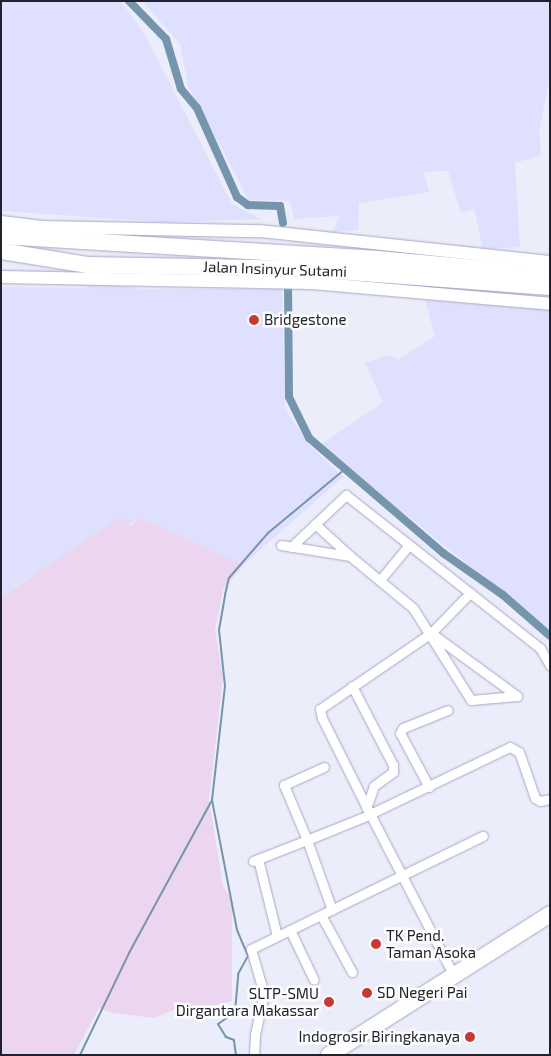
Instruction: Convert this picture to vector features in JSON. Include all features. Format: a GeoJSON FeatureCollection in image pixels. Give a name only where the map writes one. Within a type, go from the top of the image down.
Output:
{"type":"FeatureCollection","features":[{"type":"Feature","properties":{"kind":"highway","name":"Jalan Insinyur Sutami"},"geometry":{"type":"LineString","coordinates":[[1,236],[378,259],[550,275]]}},
{"type":"Feature","properties":{"kind":"highway","name":"Jalan Insinyur Sutami"},"geometry":{"type":"LineString","coordinates":[[1,251],[87,265],[309,269],[550,287]]}},
{"type":"Feature","properties":{"kind":"highway"},"geometry":{"type":"LineString","coordinates":[[329,1055],[550,914]]}},
{"type":"Feature","properties":{"kind":"highway"},"geometry":{"type":"LineString","coordinates":[[350,1055],[550,925]]}},
{"type":"Feature","properties":{"kind":"street"},"geometry":{"type":"LineString","coordinates":[[1,222],[42,227],[260,230],[550,262]]}},
{"type":"Feature","properties":{"kind":"street"},"geometry":{"type":"LineString","coordinates":[[1,277],[312,283],[550,304]]}},
{"type":"Feature","properties":{"kind":"street"},"geometry":{"type":"LineString","coordinates":[[291,547],[346,495],[540,648],[550,665]]}},
{"type":"Feature","properties":{"kind":"street"},"geometry":{"type":"LineString","coordinates":[[316,524],[350,556],[413,608],[431,633],[470,700],[517,696],[431,633]]}},
{"type":"Feature","properties":{"kind":"street"},"geometry":{"type":"LineString","coordinates":[[281,545],[350,556]]}},
{"type":"Feature","properties":{"kind":"street"},"geometry":{"type":"LineString","coordinates":[[380,580],[408,545]]}},
{"type":"Feature","properties":{"kind":"street"},"geometry":{"type":"LineString","coordinates":[[454,976],[400,876],[319,713],[323,706],[431,633],[470,593]]}},
{"type":"Feature","properties":{"kind":"street"},"geometry":{"type":"LineString","coordinates":[[352,686],[394,765],[390,776],[374,786],[368,812]]}},
{"type":"Feature","properties":{"kind":"street"},"geometry":{"type":"LineString","coordinates":[[429,787],[400,733],[403,728],[448,710]]}},
{"type":"Feature","properties":{"kind":"street"},"geometry":{"type":"LineString","coordinates":[[277,936],[256,860],[429,787],[514,747],[519,752],[535,798],[540,801],[550,799]]}},
{"type":"Feature","properties":{"kind":"street"},"geometry":{"type":"LineString","coordinates":[[324,768],[284,785],[307,840],[332,910]]}},
{"type":"Feature","properties":{"kind":"street"},"geometry":{"type":"LineString","coordinates":[[254,1055],[255,1034],[264,994],[251,949],[483,836]]}},
{"type":"Feature","properties":{"kind":"street"},"geometry":{"type":"LineString","coordinates":[[320,915],[352,972]]}},
{"type":"Feature","properties":{"kind":"street"},"geometry":{"type":"LineString","coordinates":[[290,930],[314,980]]}},
{"type":"Feature","properties":{"kind":"shaded area"},"geometry":{"type":"Polygon","coordinates":[[[1,1],[121,1],[145,35],[232,204],[261,219],[163,222],[1,211],[1,1]]]}},
{"type":"Feature","properties":{"kind":"shaded area"},"geometry":{"type":"Polygon","coordinates":[[[142,1],[550,1],[550,76],[539,132],[541,155],[515,163],[520,247],[483,249],[474,209],[461,213],[448,171],[424,172],[429,192],[359,203],[358,230],[333,232],[339,216],[294,219],[290,201],[249,200],[188,86],[180,44],[142,1]]]}},
{"type":"Feature","properties":{"kind":"shaded area"},"geometry":{"type":"Polygon","coordinates":[[[98,283],[141,289],[282,289],[285,409],[309,445],[343,477],[243,565],[141,518],[25,580],[1,597],[1,287],[85,288],[98,283]]]}},
{"type":"Feature","properties":{"kind":"shaded area"},"geometry":{"type":"Polygon","coordinates":[[[425,300],[550,310],[550,631],[320,445],[383,402],[365,363],[388,355],[399,359],[435,336],[425,300]]]}},
{"type":"Feature","properties":{"kind":"shaded area"},"geometry":{"type":"Polygon","coordinates":[[[120,517],[130,526],[141,518],[243,565],[223,590],[215,630],[223,677],[209,800],[223,886],[232,900],[232,1001],[194,1010],[189,1004],[154,1018],[112,1013],[99,1008],[74,1055],[1,1055],[1,597],[120,517]]]}},
{"type":"Feature","properties":{"kind":"waterway"},"geometry":{"type":"LineString","coordinates":[[129,1],[166,39],[181,89],[197,108],[237,197],[248,205],[280,206],[283,223]]}},
{"type":"Feature","properties":{"kind":"waterway"},"geometry":{"type":"LineString","coordinates":[[288,282],[289,397],[309,438],[443,553],[503,595],[550,636]]}},
{"type":"Feature","properties":{"kind":"waterway"},"geometry":{"type":"LineString","coordinates":[[236,1055],[234,1040],[226,1037],[218,1024],[235,1012],[238,974],[248,956],[237,930],[212,800],[225,686],[219,630],[225,595],[229,578],[268,533],[344,470]]}},
{"type":"Feature","properties":{"kind":"waterway"},"geometry":{"type":"LineString","coordinates":[[80,1055],[129,953],[211,802]]}},
{"type":"Feature","properties":{"kind":"place","name":"Bridgestone"},"geometry":{"type":"Point","coordinates":[254,320]}},
{"type":"Feature","properties":{"kind":"place","name":"TK Pend. Taman Asoka"},"geometry":{"type":"Point","coordinates":[376,944]}},
{"type":"Feature","properties":{"kind":"place","name":"SD Negeri Pai"},"geometry":{"type":"Point","coordinates":[367,993]}},
{"type":"Feature","properties":{"kind":"place","name":"SLTP-SMU Dirgantara Makassar"},"geometry":{"type":"Point","coordinates":[329,1002]}},
{"type":"Feature","properties":{"kind":"place","name":"Indogrosir Biringkanaya"},"geometry":{"type":"Point","coordinates":[470,1037]}}]}
